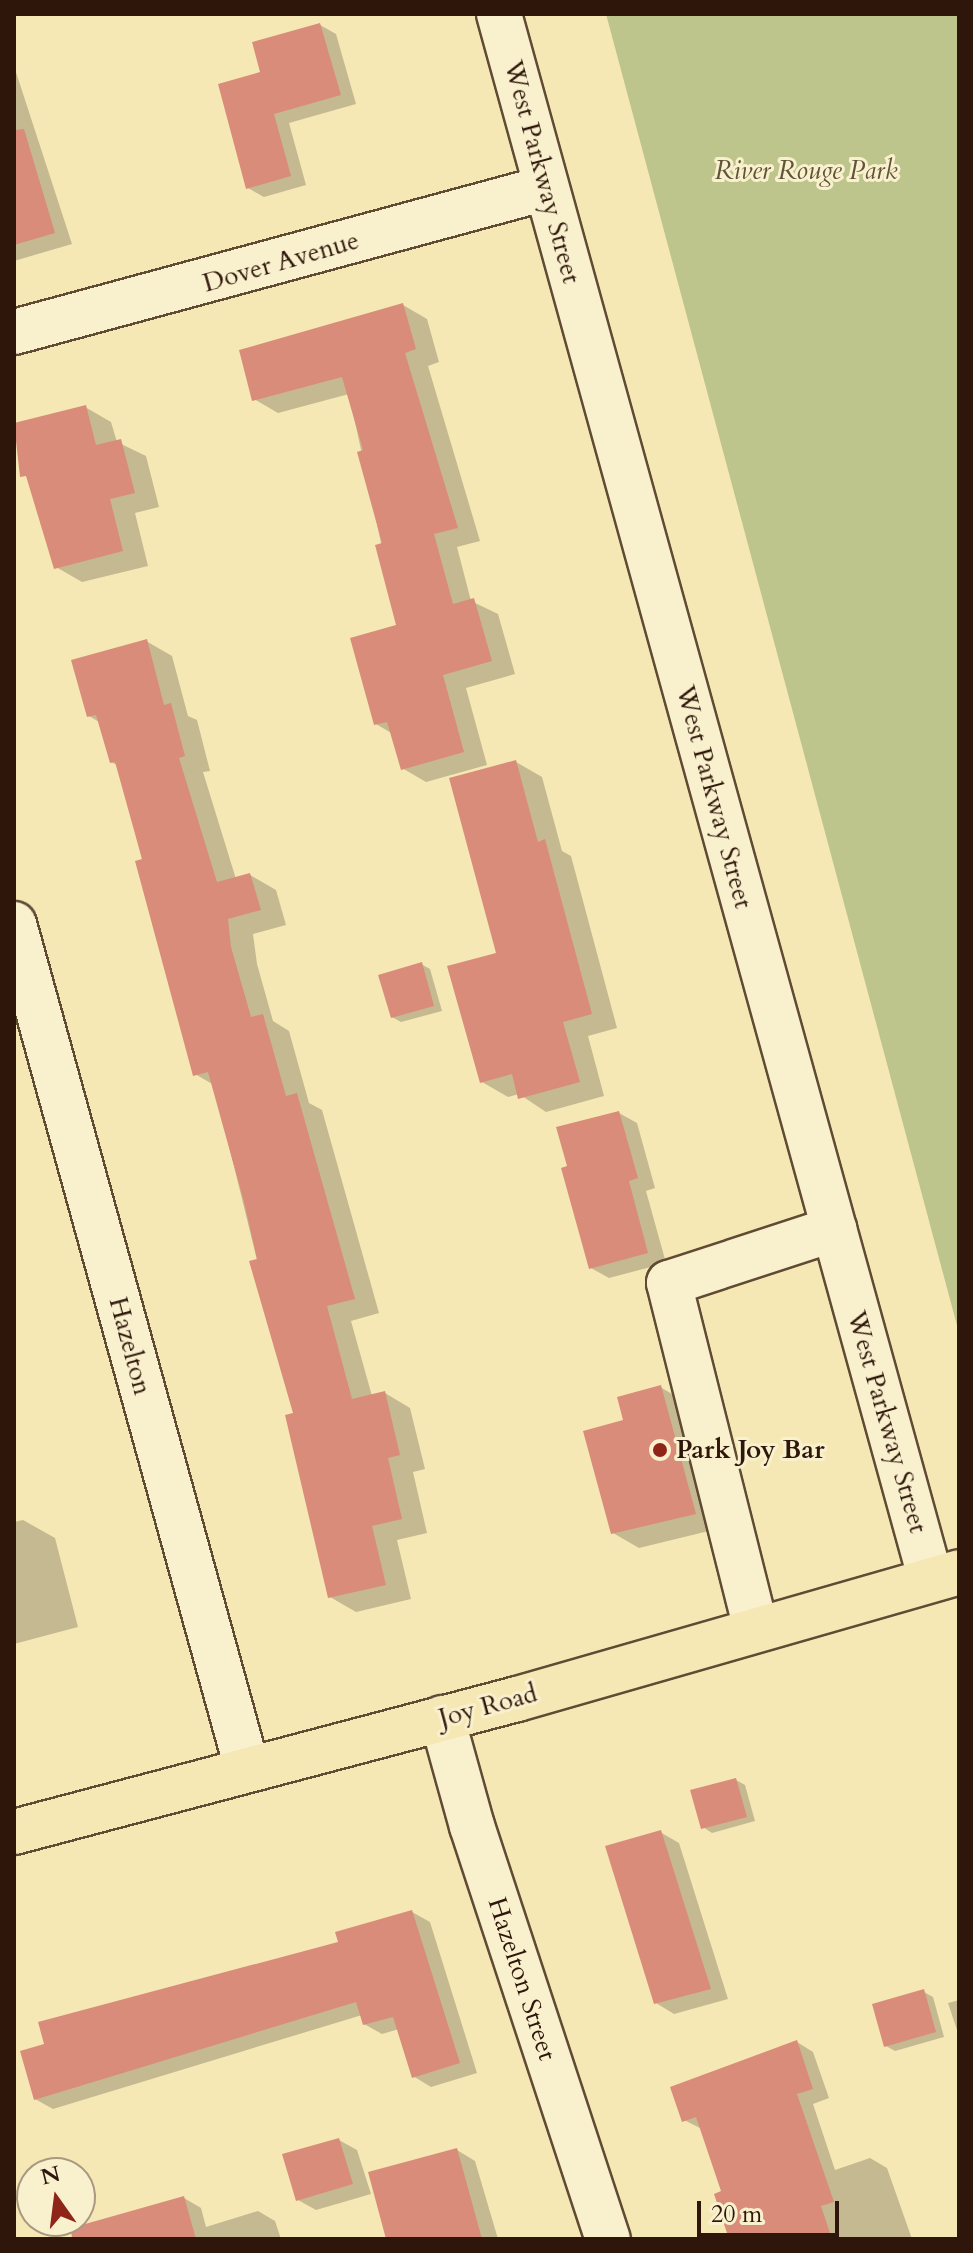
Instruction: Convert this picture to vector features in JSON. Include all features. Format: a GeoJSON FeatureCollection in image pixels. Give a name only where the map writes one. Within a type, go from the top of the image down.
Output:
{"type":"FeatureCollection","features":[{"type":"Feature","properties":{"kind":"main road","name":"Joy Road"},"geometry":{"type":"LineString","coordinates":[[14,1832],[442,1718],[945,1576]]}},
{"type":"Feature","properties":{"kind":"street","name":"West Parkway Street"},"geometry":{"type":"LineString","coordinates":[[499,14],[834,1229],[945,1576]]}},
{"type":"Feature","properties":{"kind":"street","name":"Dover Avenue"},"geometry":{"type":"LineString","coordinates":[[14,332],[546,188]]}},
{"type":"Feature","properties":{"kind":"street","name":"Hazelton"},"geometry":{"type":"LineString","coordinates":[[14,924],[247,1768]]}},
{"type":"Feature","properties":{"kind":"street"},"geometry":{"type":"LineString","coordinates":[[756,1629],[669,1283],[834,1229]]}},
{"type":"Feature","properties":{"kind":"street","name":"Hazelton Street"},"geometry":{"type":"LineString","coordinates":[[442,1718],[472,1826],[608,2239]]}},
{"type":"Feature","properties":{"kind":"green space","name":"River Rouge Park"},"geometry":{"type":"Polygon","coordinates":[[[606,14],[959,14],[959,1333],[606,14]]]}},
{"type":"Feature","properties":{"kind":"building"},"geometry":{"type":"Polygon","coordinates":[[[320,23],[341,95],[274,114],[291,176],[246,189],[218,84],[260,72],[252,42],[320,23]]]}},
{"type":"Feature","properties":{"kind":"building"},"geometry":{"type":"Polygon","coordinates":[[[24,129],[55,233],[14,245],[14,130],[24,129]]]}},
{"type":"Feature","properties":{"kind":"building"},"geometry":{"type":"Polygon","coordinates":[[[403,303],[416,349],[405,353],[458,528],[434,534],[453,604],[474,598],[492,661],[443,675],[464,752],[401,770],[387,722],[374,725],[350,638],[396,625],[375,545],[382,543],[357,452],[363,450],[342,377],[252,401],[239,350],[403,303]]]}},
{"type":"Feature","properties":{"kind":"building"},"geometry":{"type":"Polygon","coordinates":[[[86,405],[96,445],[121,439],[135,493],[110,499],[123,551],[54,569],[26,476],[20,477],[14,423],[86,405]]]}},
{"type":"Feature","properties":{"kind":"building"},"geometry":{"type":"Polygon","coordinates":[[[147,639],[164,705],[171,703],[185,756],[179,758],[217,882],[250,873],[261,910],[228,919],[231,947],[251,1017],[263,1014],[286,1096],[297,1093],[355,1299],[327,1306],[352,1399],[385,1391],[400,1455],[388,1458],[402,1519],[372,1526],[386,1585],[328,1598],[285,1415],[293,1413],[249,1261],[257,1259],[244,1202],[208,1072],[193,1076],[135,861],[142,859],[115,762],[110,763],[96,715],[87,717],[71,660],[147,639]]]}},
{"type":"Feature","properties":{"kind":"building"},"geometry":{"type":"Polygon","coordinates":[[[516,760],[538,842],[545,839],[592,1014],[563,1022],[580,1082],[518,1099],[512,1074],[480,1083],[447,966],[496,953],[449,778],[516,760]]]}},
{"type":"Feature","properties":{"kind":"building"},"geometry":{"type":"Polygon","coordinates":[[[422,962],[434,1006],[391,1018],[378,975],[422,962]]]}},
{"type":"Feature","properties":{"kind":"building"},"geometry":{"type":"Polygon","coordinates":[[[619,1111],[638,1178],[629,1181],[648,1253],[589,1269],[561,1168],[567,1166],[556,1127],[619,1111]]]}},
{"type":"Feature","properties":{"kind":"building"},"geometry":{"type":"Polygon","coordinates":[[[661,1385],[696,1514],[611,1534],[583,1431],[623,1420],[617,1397],[661,1385]]]}},
{"type":"Feature","properties":{"kind":"building"},"geometry":{"type":"Polygon","coordinates":[[[736,1778],[747,1817],[701,1829],[690,1790],[736,1778]]]}},
{"type":"Feature","properties":{"kind":"building"},"geometry":{"type":"Polygon","coordinates":[[[661,1830],[711,1989],[654,2004],[605,1846],[661,1830]]]}},
{"type":"Feature","properties":{"kind":"building"},"geometry":{"type":"Polygon","coordinates":[[[412,1910],[460,2063],[412,2078],[393,2017],[363,2025],[356,2002],[34,2100],[20,2051],[44,2044],[38,2022],[338,1942],[335,1932],[412,1910]]]}},
{"type":"Feature","properties":{"kind":"building"},"geometry":{"type":"Polygon","coordinates":[[[924,1989],[936,2032],[884,2047],[872,2004],[924,1989]]]}},
{"type":"Feature","properties":{"kind":"building"},"geometry":{"type":"Polygon","coordinates":[[[797,2040],[813,2089],[797,2094],[834,2202],[821,2206],[832,2239],[729,2239],[714,2194],[721,2191],[696,2117],[682,2122],[670,2087],[797,2040]]]}},
{"type":"Feature","properties":{"kind":"building"},"geometry":{"type":"Polygon","coordinates":[[[339,2138],[353,2184],[296,2201],[282,2154],[339,2138]]]}},
{"type":"Feature","properties":{"kind":"building"},"geometry":{"type":"Polygon","coordinates":[[[457,2148],[482,2239],[386,2239],[368,2172],[457,2148]]]}},
{"type":"Feature","properties":{"kind":"building"},"geometry":{"type":"Polygon","coordinates":[[[184,2196],[196,2239],[72,2239],[96,2237],[96,2221],[184,2196]]]}},
{"type":"Feature","properties":{"kind":"place","name":"Park Joy Bar"},"geometry":{"type":"Point","coordinates":[660,1450]}}]}
